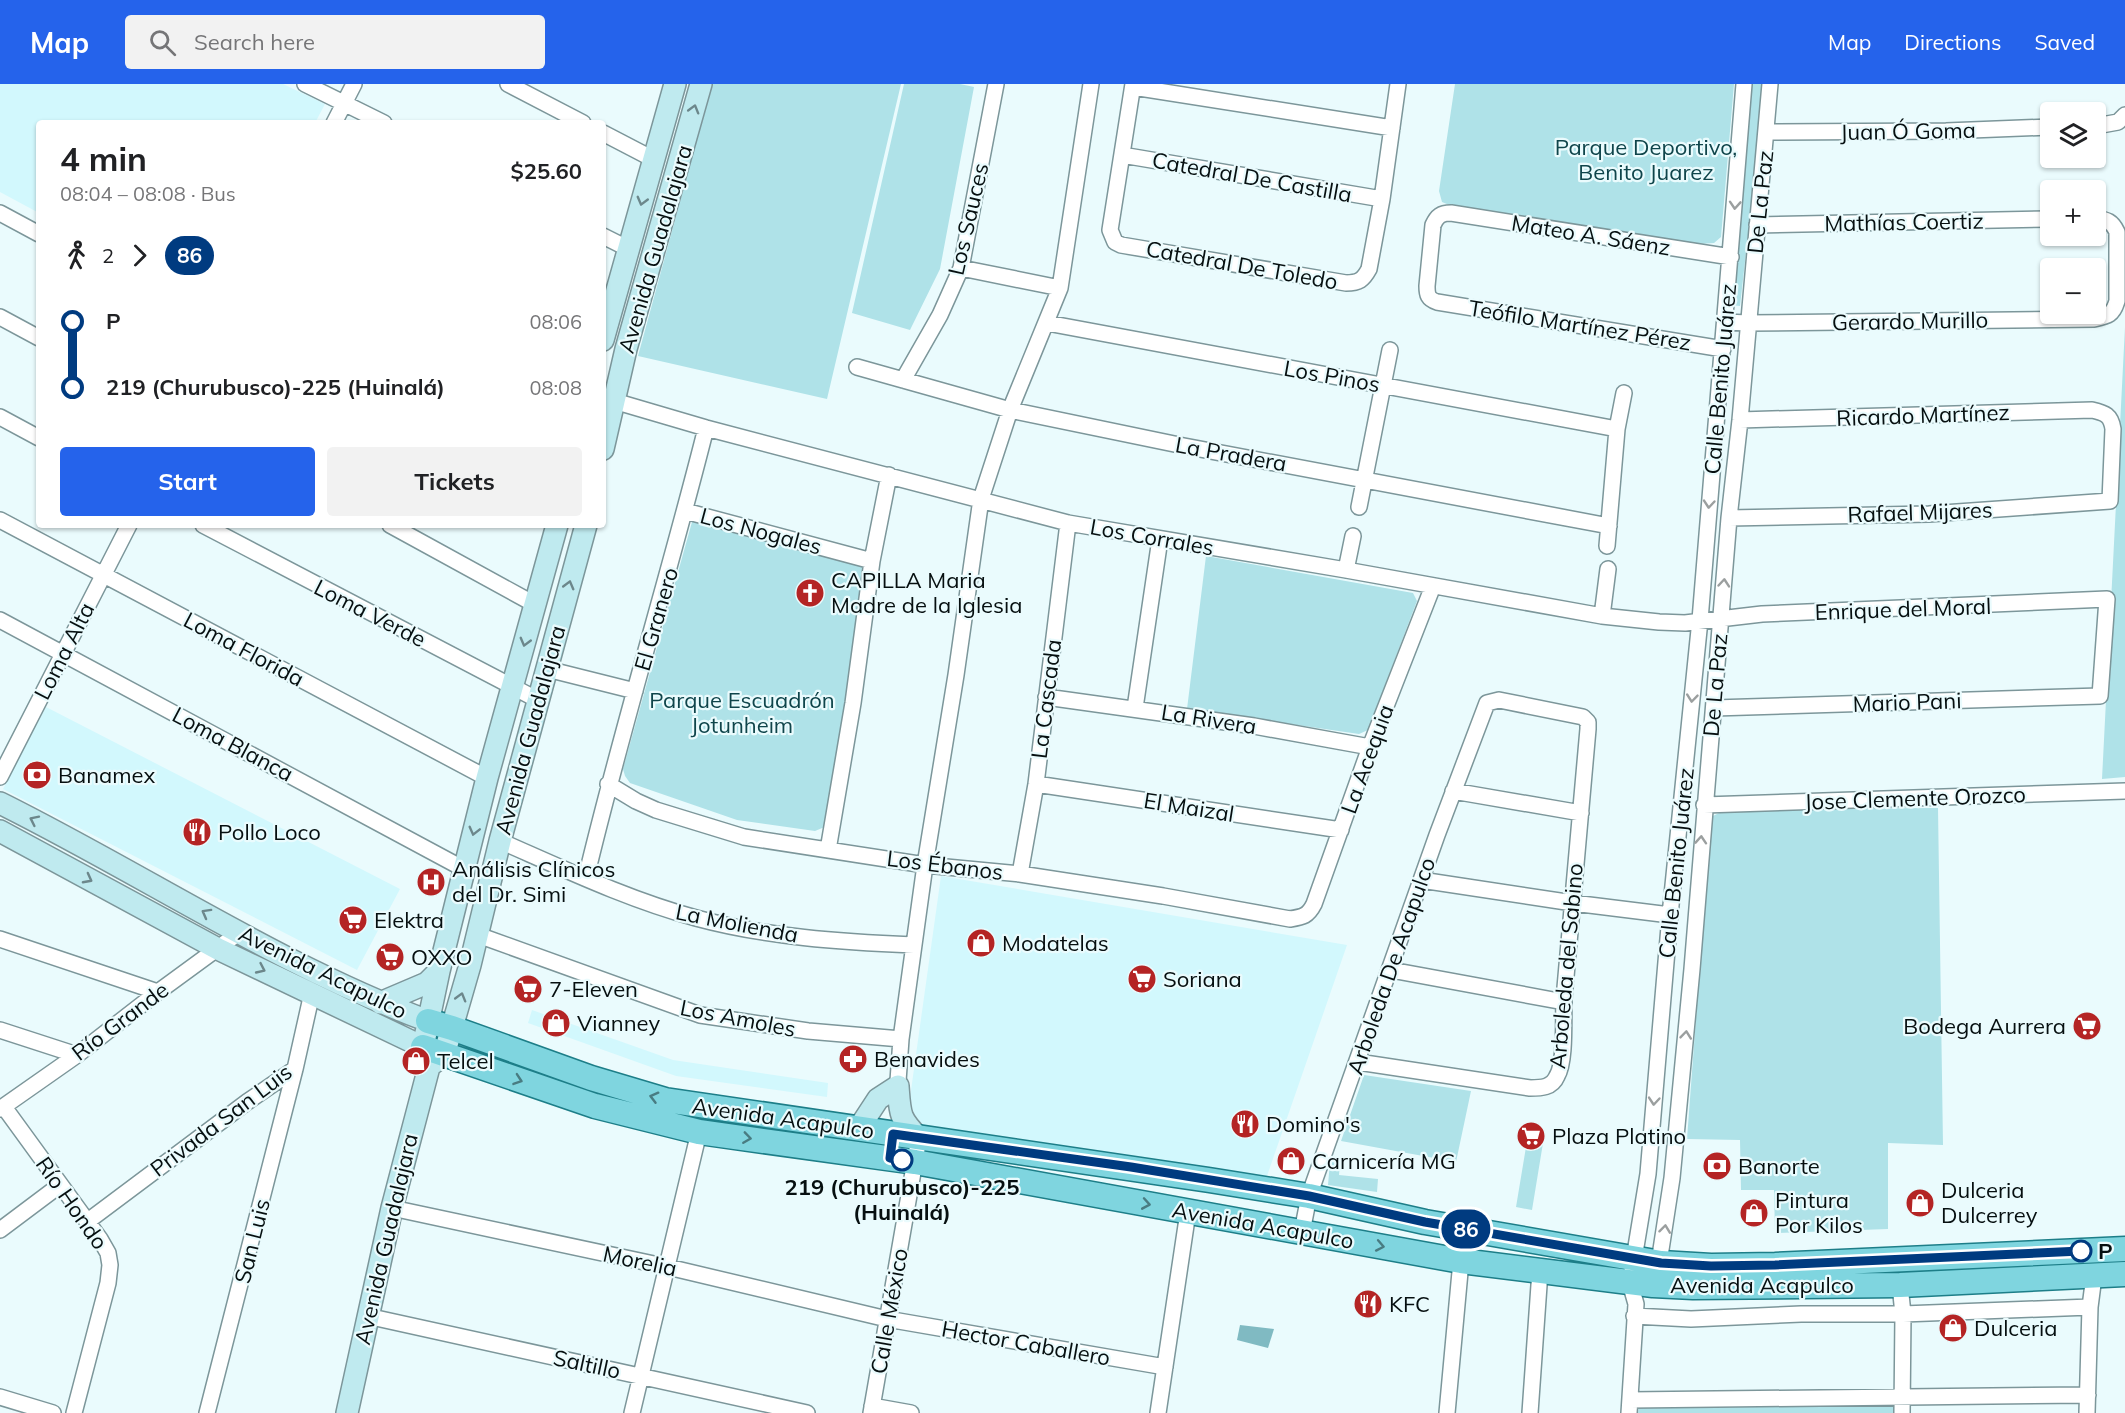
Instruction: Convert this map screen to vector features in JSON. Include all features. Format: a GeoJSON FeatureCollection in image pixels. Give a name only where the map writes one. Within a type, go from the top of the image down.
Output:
{"type":"FeatureCollection","features":[{"type":"Feature","properties":{"kind":"main road","name":"Avenida Guadalajara"},"geometry":{"type":"LineString","coordinates":[[606,330],[675,84]]}},
{"type":"Feature","properties":{"kind":"main road","name":"Avenida Guadalajara"},"geometry":{"type":"LineString","coordinates":[[606,436],[626,349],[701,84]]}},
{"type":"Feature","properties":{"kind":"main road","name":"Avenida Guadalajara"},"geometry":{"type":"LineString","coordinates":[[432,1056],[428,1021],[439,971],[487,778],[556,528]]}},
{"type":"Feature","properties":{"kind":"main road","name":"Avenida Guadalajara"},"geometry":{"type":"LineString","coordinates":[[347,1413],[392,1208],[432,1056],[452,1028],[585,528]]}},
{"type":"Feature","properties":{"kind":"main road","name":"Avenida Acapulco"},"geometry":{"type":"LineString","coordinates":[[0,803],[285,957],[380,1003],[591,1078],[664,1100],[1309,1196],[1425,1222],[1661,1263],[1711,1266],[1775,1265],[2125,1249]]}},
{"type":"Feature","properties":{"kind":"main road","name":"Avenida Acapulco"},"geometry":{"type":"LineString","coordinates":[[0,831],[218,949],[312,993],[432,1056],[596,1106],[699,1131],[915,1162],[1461,1261],[1540,1271],[1638,1297],[1731,1287],[1900,1285],[2125,1274]]}},
{"type":"Feature","properties":{"kind":"main road"},"geometry":{"type":"LineString","coordinates":[[380,1003],[427,982],[439,971]]}},
{"type":"Feature","properties":{"kind":"main road"},"geometry":{"type":"LineString","coordinates":[[859,1128],[878,1100],[898,1086]]}},
{"type":"Feature","properties":{"kind":"main road"},"geometry":{"type":"LineString","coordinates":[[898,1086],[900,1111],[904,1122],[919,1138]]}},
{"type":"Feature","properties":{"kind":"main road"},"geometry":{"type":"LineString","coordinates":[[1058,1188],[1110,1186],[1128,1182],[1144,1170]]}},
{"type":"Feature","properties":{"kind":"street"},"geometry":{"type":"LineString","coordinates":[[305,84],[378,120]]}},
{"type":"Feature","properties":{"kind":"street"},"geometry":{"type":"LineString","coordinates":[[336,120],[354,84]]}},
{"type":"Feature","properties":{"kind":"street"},"geometry":{"type":"LineString","coordinates":[[508,84],[577,120]]}},
{"type":"Feature","properties":{"kind":"street","name":"Los Sauces"},"geometry":{"type":"LineString","coordinates":[[903,380],[940,315],[961,268],[996,84]]}},
{"type":"Feature","properties":{"kind":"street"},"geometry":{"type":"LineString","coordinates":[[890,1158],[902,1039],[925,865],[956,675],[981,499],[1010,410],[1060,288],[1091,84]]}},
{"type":"Feature","properties":{"kind":"street","name":"Catedral De Toledo"},"geometry":{"type":"LineString","coordinates":[[1122,155],[1110,230],[1115,242],[1121,245],[1356,283],[1364,279],[1369,269],[1382,199],[1398,84]]}},
{"type":"Feature","properties":{"kind":"street","name":"Calle Benito Juárez"},"geometry":{"type":"LineString","coordinates":[[1638,1297],[1634,1257],[1648,1173],[1670,915],[1700,620],[1744,84]]}},
{"type":"Feature","properties":{"kind":"street","name":"De La Paz"},"geometry":{"type":"LineString","coordinates":[[1638,1297],[1661,1263],[1672,1178],[1692,969],[1729,518],[1770,84]]}},
{"type":"Feature","properties":{"kind":"street"},"geometry":{"type":"LineString","coordinates":[[1122,155],[1133,86],[1392,128]]}},
{"type":"Feature","properties":{"kind":"street"},"geometry":{"type":"LineString","coordinates":[[2106,125],[2118,122],[2125,115]]}},
{"type":"Feature","properties":{"kind":"street","name":"Juan Ó Goma"},"geometry":{"type":"LineString","coordinates":[[1766,132],[2040,128]]}},
{"type":"Feature","properties":{"kind":"street"},"geometry":{"type":"LineString","coordinates":[[606,135],[653,159]]}},
{"type":"Feature","properties":{"kind":"street","name":"Catedral De Castilla"},"geometry":{"type":"LineString","coordinates":[[1122,155],[1382,199]]}},
{"type":"Feature","properties":{"kind":"street"},"geometry":{"type":"LineString","coordinates":[[0,213],[36,232]]}},
{"type":"Feature","properties":{"kind":"street","name":"Mateo A. Sáenz"},"geometry":{"type":"LineString","coordinates":[[1437,302],[1430,299],[1427,294],[1433,225],[1436,218],[1443,213],[1731,257]]}},
{"type":"Feature","properties":{"kind":"street","name":"Mathías Coertiz"},"geometry":{"type":"LineString","coordinates":[[1757,225],[2040,219]]}},
{"type":"Feature","properties":{"kind":"street","name":"Gerardo Murillo"},"geometry":{"type":"LineString","coordinates":[[1725,322],[2094,319],[2108,316],[2114,311],[2117,301],[2117,232],[2113,224],[2106,220]]}},
{"type":"Feature","properties":{"kind":"street"},"geometry":{"type":"LineString","coordinates":[[606,238],[629,249]]}},
{"type":"Feature","properties":{"kind":"street"},"geometry":{"type":"LineString","coordinates":[[961,268],[1060,288]]}},
{"type":"Feature","properties":{"kind":"street","name":"Teófilo Martínez Pérez"},"geometry":{"type":"LineString","coordinates":[[1437,302],[1723,348]]}},
{"type":"Feature","properties":{"kind":"street"},"geometry":{"type":"LineString","coordinates":[[0,317],[36,336]]}},
{"type":"Feature","properties":{"kind":"street","name":"Los Pinos"},"geometry":{"type":"LineString","coordinates":[[1047,323],[1617,429]]}},
{"type":"Feature","properties":{"kind":"street"},"geometry":{"type":"LineString","coordinates":[[1359,507],[1390,350]]}},
{"type":"Feature","properties":{"kind":"street","name":"La Pradera"},"geometry":{"type":"LineString","coordinates":[[857,367],[1010,410],[1184,446],[1609,526]]}},
{"type":"Feature","properties":{"kind":"street"},"geometry":{"type":"LineString","coordinates":[[1607,546],[1617,429],[1624,393]]}},
{"type":"Feature","properties":{"kind":"street","name":"Los Corrales"},"geometry":{"type":"LineString","coordinates":[[614,401],[706,429],[1068,523],[1602,616],[1659,622],[1685,623],[1700,620]]}},
{"type":"Feature","properties":{"kind":"street","name":"Ricardo Martínez"},"geometry":{"type":"LineString","coordinates":[[1740,420],[2092,410],[2105,412],[2111,420],[2113,429],[2110,501]]}},
{"type":"Feature","properties":{"kind":"street"},"geometry":{"type":"LineString","coordinates":[[0,417],[36,436]]}},
{"type":"Feature","properties":{"kind":"street","name":"El Granero"},"geometry":{"type":"LineString","coordinates":[[586,878],[608,784],[706,429]]}},
{"type":"Feature","properties":{"kind":"street"},"geometry":{"type":"LineString","coordinates":[[828,849],[853,703],[872,561],[889,475]]}},
{"type":"Feature","properties":{"kind":"street","name":"Rafael Mijares"},"geometry":{"type":"LineString","coordinates":[[1729,518],[1929,514],[2110,501]]}},
{"type":"Feature","properties":{"kind":"street","name":"Los Nogales"},"geometry":{"type":"LineString","coordinates":[[685,511],[872,561]]}},
{"type":"Feature","properties":{"kind":"street","name":"Loma Florida"},"geometry":{"type":"LineString","coordinates":[[0,520],[487,778]]}},
{"type":"Feature","properties":{"kind":"street","name":"La Cascada"},"geometry":{"type":"LineString","coordinates":[[1020,874],[1036,784],[1068,523]]}},
{"type":"Feature","properties":{"kind":"street","name":"Loma Alta"},"geometry":{"type":"LineString","coordinates":[[0,777],[127,528]]}},
{"type":"Feature","properties":{"kind":"street","name":"Loma Verde"},"geometry":{"type":"LineString","coordinates":[[209,528],[538,700]]}},
{"type":"Feature","properties":{"kind":"street"},"geometry":{"type":"LineString","coordinates":[[395,528],[536,605]]}},
{"type":"Feature","properties":{"kind":"street"},"geometry":{"type":"LineString","coordinates":[[1346,570],[1353,536]]}},
{"type":"Feature","properties":{"kind":"street"},"geometry":{"type":"LineString","coordinates":[[1135,708],[1160,539]]}},
{"type":"Feature","properties":{"kind":"street"},"geometry":{"type":"LineString","coordinates":[[1602,616],[1608,569]]}},
{"type":"Feature","properties":{"kind":"street","name":"La Acequia"},"geometry":{"type":"LineString","coordinates":[[1290,919],[1303,917],[1310,912],[1370,747],[1433,586]]}},
{"type":"Feature","properties":{"kind":"street","name":"Enrique del Moral"},"geometry":{"type":"LineString","coordinates":[[1700,620],[1721,617],[2107,599],[2100,696]]}},
{"type":"Feature","properties":{"kind":"street","name":"Loma Blanca"},"geometry":{"type":"LineString","coordinates":[[0,620],[464,869]]}},
{"type":"Feature","properties":{"kind":"street"},"geometry":{"type":"LineString","coordinates":[[547,669],[635,691]]}},
{"type":"Feature","properties":{"kind":"street","name":"Mario Pani"},"geometry":{"type":"LineString","coordinates":[[1714,708],[2100,696]]}},
{"type":"Feature","properties":{"kind":"street","name":"La Rivera"},"geometry":{"type":"LineString","coordinates":[[1046,697],[1254,726],[1370,747]]}},
{"type":"Feature","properties":{"kind":"street","name":"Arboleda De Acapulco"},"geometry":{"type":"LineString","coordinates":[[1302,1232],[1309,1196],[1453,791],[1487,703],[1499,700],[1577,715],[1588,722]]}},
{"type":"Feature","properties":{"kind":"street","name":"Arboleda del Sabino"},"geometry":{"type":"LineString","coordinates":[[1358,1062],[1530,1088],[1543,1088],[1553,1083],[1561,1063],[1564,1002],[1588,722]]}},
{"type":"Feature","properties":{"kind":"street","name":"Los Ébanos"},"geometry":{"type":"LineString","coordinates":[[608,784],[636,801],[697,824],[744,837],[925,865],[1020,874],[1163,896],[1290,919]]}},
{"type":"Feature","properties":{"kind":"street","name":"El Maizal"},"geometry":{"type":"LineString","coordinates":[[1036,784],[1341,830]]}},
{"type":"Feature","properties":{"kind":"street"},"geometry":{"type":"LineString","coordinates":[[1453,791],[1581,813]]}},
{"type":"Feature","properties":{"kind":"street","name":"Jose Clemente Orozco"},"geometry":{"type":"LineString","coordinates":[[1704,805],[2125,791]]}},
{"type":"Feature","properties":{"kind":"street","name":"La Molienda"},"geometry":{"type":"LineString","coordinates":[[500,841],[668,910],[730,926],[839,942],[914,945]]}},
{"type":"Feature","properties":{"kind":"street"},"geometry":{"type":"LineString","coordinates":[[1421,880],[1670,915]]}},
{"type":"Feature","properties":{"kind":"street","name":"Río Grande"},"geometry":{"type":"LineString","coordinates":[[2,1108],[77,1055],[240,932]]}},
{"type":"Feature","properties":{"kind":"street","name":"Los Amoles"},"geometry":{"type":"LineString","coordinates":[[478,935],[700,1015],[808,1031],[902,1039]]}},
{"type":"Feature","properties":{"kind":"street"},"geometry":{"type":"LineString","coordinates":[[0,939],[158,992]]}},
{"type":"Feature","properties":{"kind":"street"},"geometry":{"type":"LineString","coordinates":[[1390,970],[1564,1002]]}},
{"type":"Feature","properties":{"kind":"street","name":"Privada San Luis"},"geometry":{"type":"LineString","coordinates":[[88,1221],[246,1102],[295,1069],[312,993]]}},
{"type":"Feature","properties":{"kind":"street"},"geometry":{"type":"LineString","coordinates":[[0,1030],[77,1055]]}},
{"type":"Feature","properties":{"kind":"street","name":"San Luis"},"geometry":{"type":"LineString","coordinates":[[207,1413],[295,1069]]}},
{"type":"Feature","properties":{"kind":"street","name":"Río Hondo"},"geometry":{"type":"LineString","coordinates":[[2,1108],[88,1221],[108,1253],[110,1265],[103,1303],[74,1413]]}},
{"type":"Feature","properties":{"kind":"street"},"geometry":{"type":"LineString","coordinates":[[632,1413],[699,1131]]}},
{"type":"Feature","properties":{"kind":"street","name":"Calle México"},"geometry":{"type":"LineString","coordinates":[[872,1410],[919,1138]]}},
{"type":"Feature","properties":{"kind":"street"},"geometry":{"type":"LineString","coordinates":[[1648,1173],[1672,1178]]}},
{"type":"Feature","properties":{"kind":"street"},"geometry":{"type":"LineString","coordinates":[[0,1230],[60,1185]]}},
{"type":"Feature","properties":{"kind":"street","name":"Morelia"},"geometry":{"type":"LineString","coordinates":[[392,1208],[668,1267],[887,1319]]}},
{"type":"Feature","properties":{"kind":"street"},"geometry":{"type":"LineString","coordinates":[[1158,1413],[1188,1212]]}},
{"type":"Feature","properties":{"kind":"street"},"geometry":{"type":"LineString","coordinates":[[1447,1413],[1461,1261]]}},
{"type":"Feature","properties":{"kind":"street"},"geometry":{"type":"LineString","coordinates":[[1530,1413],[1540,1271]]}},
{"type":"Feature","properties":{"kind":"street"},"geometry":{"type":"LineString","coordinates":[[2087,1413],[2090,1307],[2094,1276]]}},
{"type":"Feature","properties":{"kind":"street"},"geometry":{"type":"LineString","coordinates":[[1900,1285],[1903,1314],[1902,1413]]}},
{"type":"Feature","properties":{"kind":"street"},"geometry":{"type":"LineString","coordinates":[[2088,1395],[1903,1397],[1629,1406],[1638,1297],[1691,1319],[2090,1307]]}},
{"type":"Feature","properties":{"kind":"street","name":"Saltillo"},"geometry":{"type":"LineString","coordinates":[[367,1316],[807,1413]]}},
{"type":"Feature","properties":{"kind":"street","name":"Hector Caballero"},"geometry":{"type":"LineString","coordinates":[[887,1319],[1165,1367]]}},
{"type":"Feature","properties":{"kind":"street"},"geometry":{"type":"LineString","coordinates":[[0,1397],[53,1413]]}},
{"type":"Feature","properties":{"kind":"street"},"geometry":{"type":"LineString","coordinates":[[872,1410],[911,1413]]}},
{"type":"Feature","properties":{"kind":"shaded area"},"geometry":{"type":"Polygon","coordinates":[[[0,84],[283,84],[325,104],[317,120],[36,120],[36,211],[0,192],[0,84]]]}},
{"type":"Feature","properties":{"kind":"shaded area"},"geometry":{"type":"Polygon","coordinates":[[[46,707],[400,889],[357,970],[3,789],[46,707]]]}},
{"type":"Feature","properties":{"kind":"shaded area","name":"Soriana"},"geometry":{"type":"Polygon","coordinates":[[[941,876],[1347,945],[1267,1176],[906,1126],[941,876]]]}},
{"type":"Feature","properties":{"kind":"shaded area"},"geometry":{"type":"Polygon","coordinates":[[[532,1010],[673,1060],[828,1083],[827,1097],[676,1076],[528,1023],[532,1010]]]}},
{"type":"Feature","properties":{"kind":"shaded area"},"geometry":{"type":"Polygon","coordinates":[[[1240,1325],[1274,1329],[1268,1348],[1237,1340],[1240,1325]]]}},
{"type":"Feature","properties":{"kind":"green space"},"geometry":{"type":"Polygon","coordinates":[[[712,84],[901,84],[827,399],[638,356],[712,84]]]}},
{"type":"Feature","properties":{"kind":"green space"},"geometry":{"type":"Polygon","coordinates":[[[904,84],[960,84],[974,87],[940,269],[910,330],[852,313],[904,84]]]}},
{"type":"Feature","properties":{"kind":"green space","name":"Parque Deportivo, Benito Juarez"},"geometry":{"type":"Polygon","coordinates":[[[1455,84],[1734,84],[1721,237],[1714,243],[1699,244],[1452,206],[1442,202],[1439,191],[1455,84]]]}},
{"type":"Feature","properties":{"kind":"green space"},"geometry":{"type":"Polygon","coordinates":[[[1746,84],[1765,84],[1740,306],[1731,305],[1746,84]]]}},
{"type":"Feature","properties":{"kind":"green space"},"geometry":{"type":"Polygon","coordinates":[[[2125,327],[2125,777],[2102,779],[2125,327]]]}},
{"type":"Feature","properties":{"kind":"green space","name":"Parque Escuadrón Jotunheim"},"geometry":{"type":"Polygon","coordinates":[[[697,519],[863,563],[864,573],[827,826],[815,831],[737,820],[630,783],[625,776],[623,769],[692,522],[697,519]]]}},
{"type":"Feature","properties":{"kind":"green space"},"geometry":{"type":"Polygon","coordinates":[[[1206,556],[1413,593],[1417,601],[1368,730],[1359,734],[1187,709],[1206,556]]]}},
{"type":"Feature","properties":{"kind":"green space"},"geometry":{"type":"Polygon","coordinates":[[[1938,808],[1943,1145],[1888,1143],[1888,1229],[1775,1233],[1774,1190],[1741,1190],[1740,1140],[1687,1139],[1711,817],[1727,809],[1938,808]]]}},
{"type":"Feature","properties":{"kind":"green space"},"geometry":{"type":"Polygon","coordinates":[[[1364,1075],[1471,1091],[1456,1162],[1341,1141],[1364,1075]]]}},
{"type":"Feature","properties":{"kind":"green space"},"geometry":{"type":"Polygon","coordinates":[[[1527,1141],[1543,1143],[1532,1210],[1516,1207],[1527,1141]]]}},
{"type":"Feature","properties":{"kind":"green space"},"geometry":{"type":"Polygon","coordinates":[[[1330,1162],[1340,1163],[1339,1175],[1378,1179],[1377,1192],[1328,1185],[1330,1162]]]}},
{"type":"Feature","properties":{"kind":"green space"},"geometry":{"type":"Polygon","coordinates":[[[1639,1406],[1897,1407],[1896,1413],[1638,1413],[1639,1406]]]}},
{"type":"Feature","properties":{"kind":"bus line","name":"86"},"geometry":{"type":"LineString","coordinates":[[902,1160],[890,1158],[893,1134],[1131,1167],[1309,1196],[1425,1222],[1661,1263],[1711,1266],[1775,1265],[1823,1261],[2081,1251]]}},
{"type":"Feature","properties":{"kind":"place","name":"CAPILLA Maria Madre de la Iglesia"},"geometry":{"type":"Point","coordinates":[810,593]}},
{"type":"Feature","properties":{"kind":"place","name":"Banamex"},"geometry":{"type":"Point","coordinates":[37,775]}},
{"type":"Feature","properties":{"kind":"place","name":"Pollo Loco"},"geometry":{"type":"Point","coordinates":[197,832]}},
{"type":"Feature","properties":{"kind":"place","name":"Análisis Clínicos del Dr. Simi"},"geometry":{"type":"Point","coordinates":[431,882]}},
{"type":"Feature","properties":{"kind":"place","name":"Elektra"},"geometry":{"type":"Point","coordinates":[353,920]}},
{"type":"Feature","properties":{"kind":"place","name":"Modatelas"},"geometry":{"type":"Point","coordinates":[981,943]}},
{"type":"Feature","properties":{"kind":"place","name":"OXXO"},"geometry":{"type":"Point","coordinates":[390,957]}},
{"type":"Feature","properties":{"kind":"place","name":"Soriana"},"geometry":{"type":"Point","coordinates":[1142,979]}},
{"type":"Feature","properties":{"kind":"place","name":"7-Eleven"},"geometry":{"type":"Point","coordinates":[528,989]}},
{"type":"Feature","properties":{"kind":"place","name":"Vianney"},"geometry":{"type":"Point","coordinates":[556,1023]}},
{"type":"Feature","properties":{"kind":"place","name":"Bodega Aurrera"},"geometry":{"type":"Point","coordinates":[2087,1026]}},
{"type":"Feature","properties":{"kind":"place","name":"Benavides"},"geometry":{"type":"Point","coordinates":[853,1059]}},
{"type":"Feature","properties":{"kind":"place","name":"Telcel"},"geometry":{"type":"Point","coordinates":[416,1061]}},
{"type":"Feature","properties":{"kind":"place","name":"Domino's"},"geometry":{"type":"Point","coordinates":[1245,1124]}},
{"type":"Feature","properties":{"kind":"place","name":"Plaza Platino"},"geometry":{"type":"Point","coordinates":[1531,1136]}},
{"type":"Feature","properties":{"kind":"place","name":"219 (Churubusco)-225 (Huinalá)"},"geometry":{"type":"Point","coordinates":[902,1160]}},
{"type":"Feature","properties":{"kind":"place","name":"Carnicería MG"},"geometry":{"type":"Point","coordinates":[1291,1161]}},
{"type":"Feature","properties":{"kind":"place","name":"Banorte"},"geometry":{"type":"Point","coordinates":[1717,1166]}},
{"type":"Feature","properties":{"kind":"place","name":"Dulceria Dulcerrey"},"geometry":{"type":"Point","coordinates":[1920,1203]}},
{"type":"Feature","properties":{"kind":"place","name":"Pintura Por Kilos"},"geometry":{"type":"Point","coordinates":[1754,1213]}},
{"type":"Feature","properties":{"kind":"place","name":"P"},"geometry":{"type":"Point","coordinates":[2081,1251]}},
{"type":"Feature","properties":{"kind":"place","name":"KFC"},"geometry":{"type":"Point","coordinates":[1368,1304]}},
{"type":"Feature","properties":{"kind":"place","name":"Dulceria"},"geometry":{"type":"Point","coordinates":[1953,1328]}}]}
